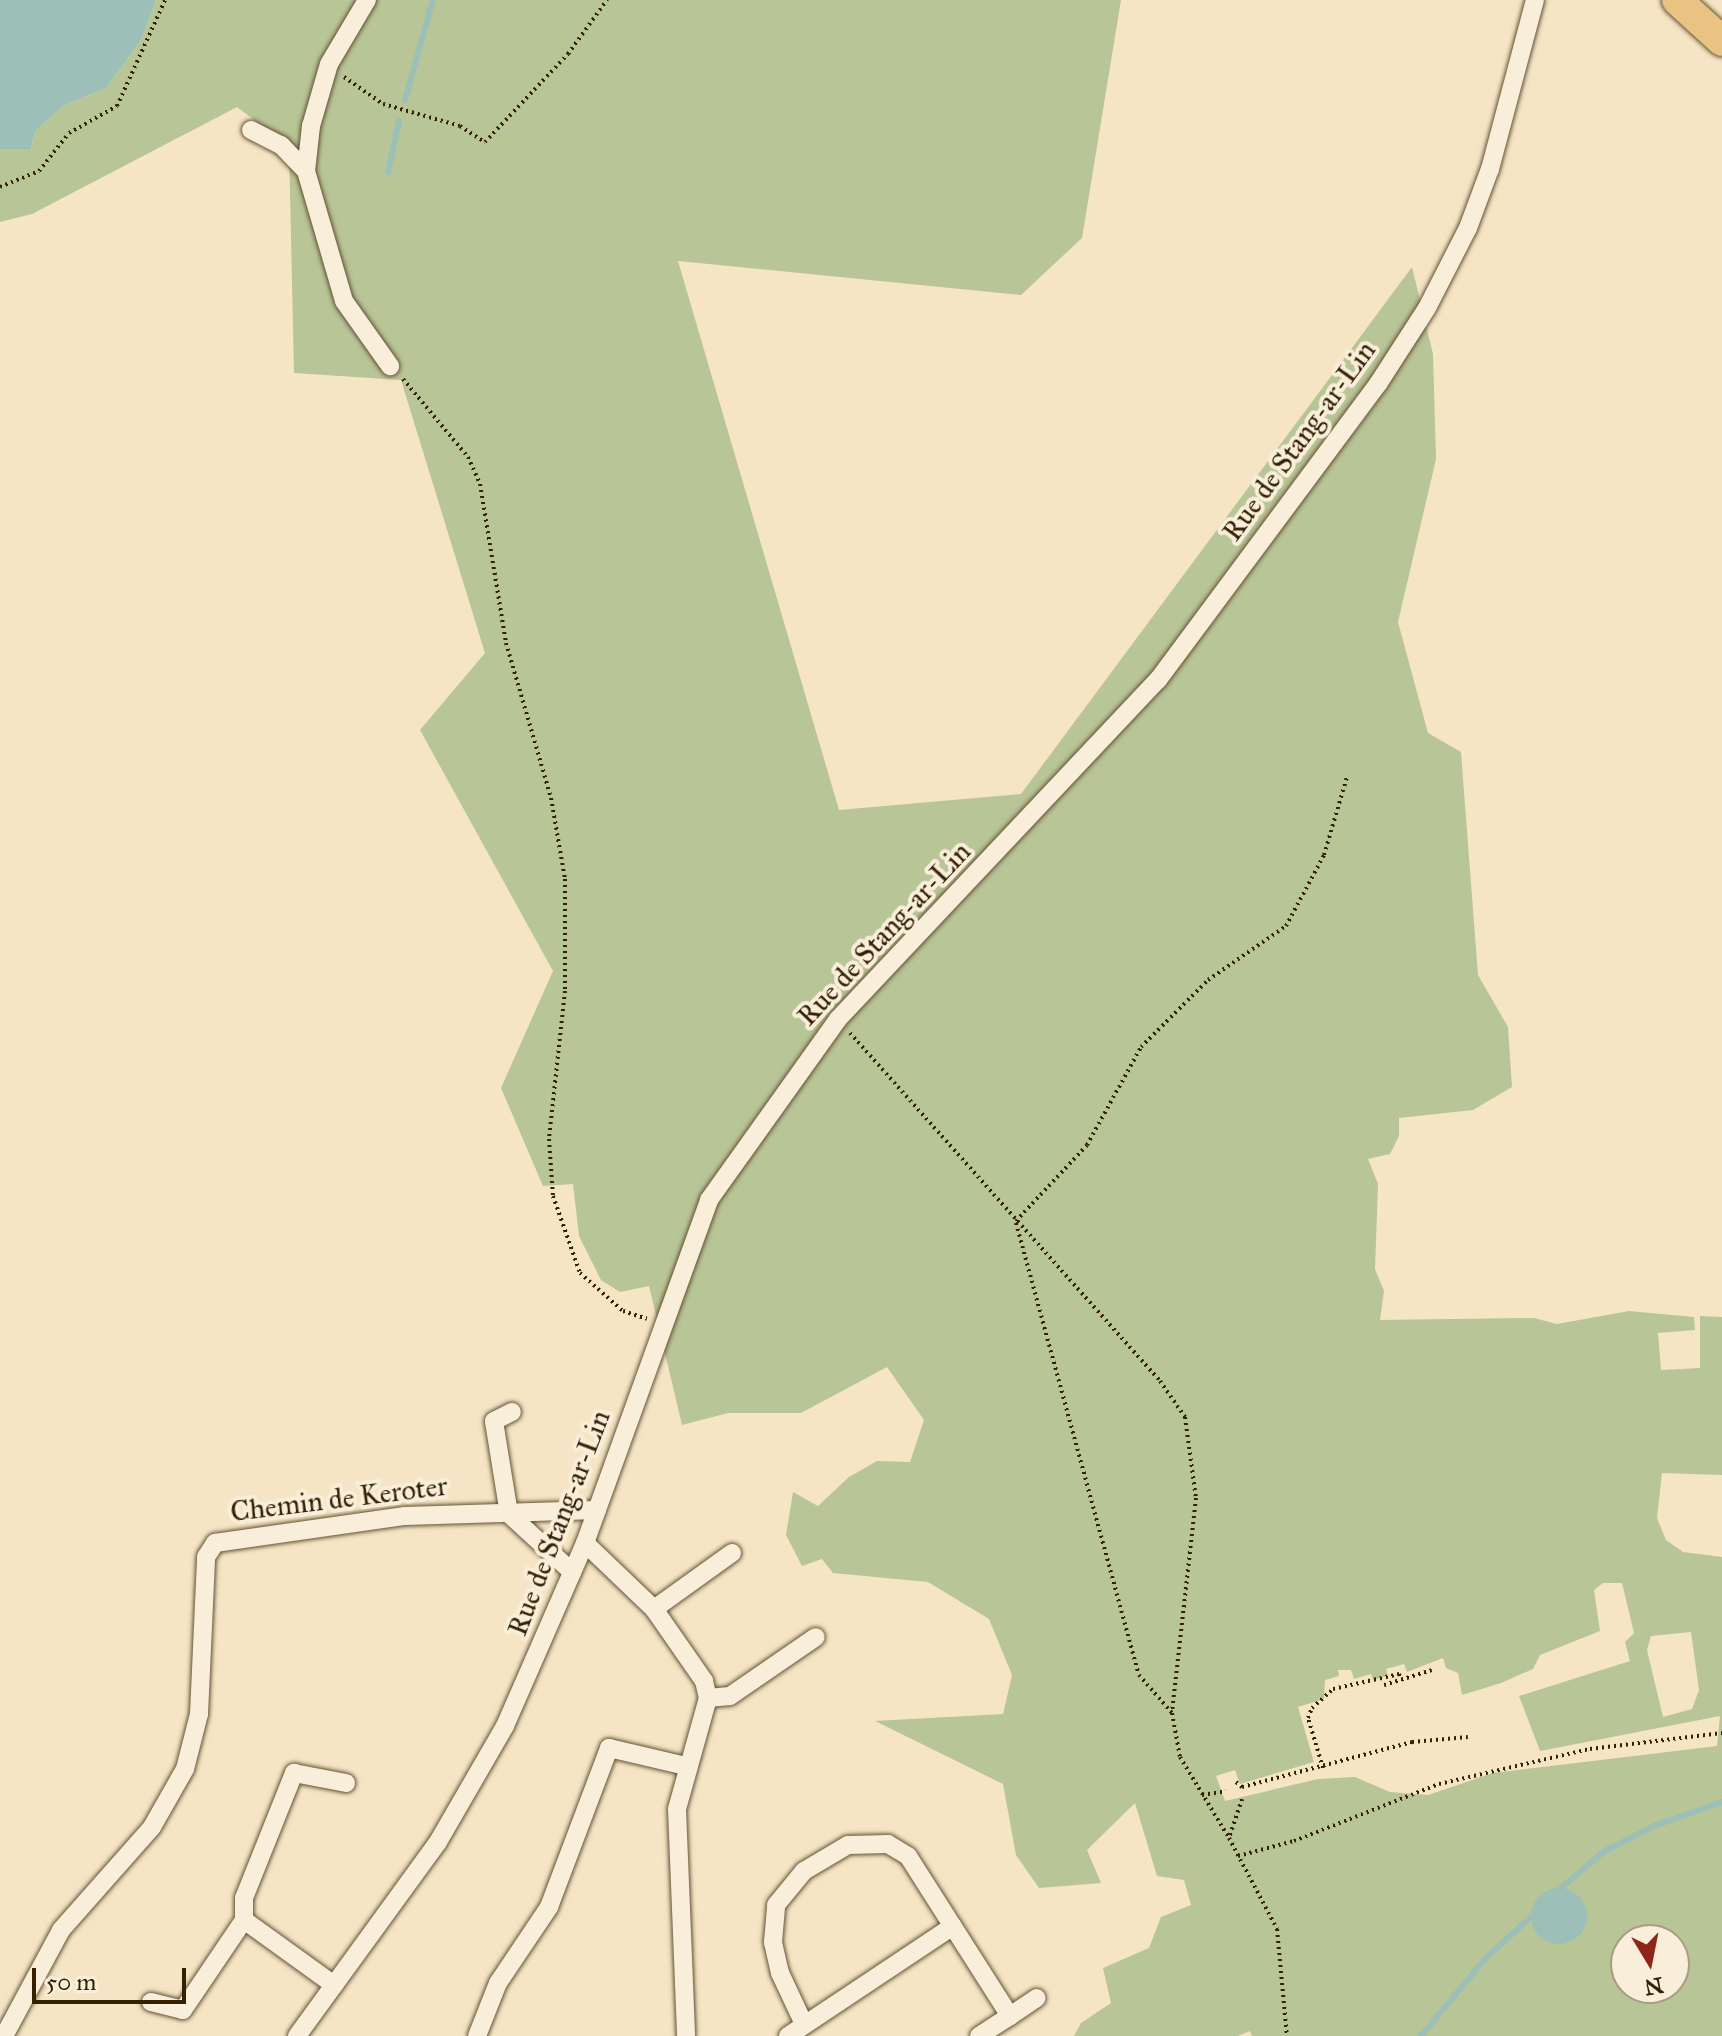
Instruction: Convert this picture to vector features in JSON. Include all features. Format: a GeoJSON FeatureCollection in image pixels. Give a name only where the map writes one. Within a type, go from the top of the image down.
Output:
{"type":"FeatureCollection","features":[{"type":"Feature","properties":{"kind":"main road"},"geometry":{"type":"LineString","coordinates":[[1677,0],[1722,41]]}},
{"type":"Feature","properties":{"kind":"street"},"geometry":{"type":"LineString","coordinates":[[367,0],[329,64],[311,126],[306,171],[344,301],[390,366]]}},
{"type":"Feature","properties":{"kind":"street","name":"Rue de Stang-ar-Lin"},"geometry":{"type":"LineString","coordinates":[[297,2036],[393,1909],[460,1807],[517,1702],[585,1543],[709,1200],[838,1019],[1158,680],[1378,384],[1427,308],[1468,228],[1490,169],[1535,0]]}},
{"type":"Feature","properties":{"kind":"street"},"geometry":{"type":"LineString","coordinates":[[251,130],[274,139],[306,171]]}},
{"type":"Feature","properties":{"kind":"street"},"geometry":{"type":"LineString","coordinates":[[512,1412],[494,1421],[509,1514],[572,1572]]}},
{"type":"Feature","properties":{"kind":"street","name":"Chemin de Keroter"},"geometry":{"type":"LineString","coordinates":[[4,2036],[24,2006],[61,1930],[152,1827],[185,1769],[199,1714],[206,1557],[215,1543],[405,1516],[597,1510]]}},
{"type":"Feature","properties":{"kind":"street"},"geometry":{"type":"LineString","coordinates":[[585,1543],[654,1609],[704,1681],[708,1698],[686,1766],[677,1809],[686,2036]]}},
{"type":"Feature","properties":{"kind":"street"},"geometry":{"type":"LineString","coordinates":[[654,1609],[732,1553]]}},
{"type":"Feature","properties":{"kind":"street"},"geometry":{"type":"LineString","coordinates":[[708,1698],[730,1696],[816,1637]]}},
{"type":"Feature","properties":{"kind":"street"},"geometry":{"type":"LineString","coordinates":[[477,2036],[498,1983],[549,1907],[609,1748],[686,1766]]}},
{"type":"Feature","properties":{"kind":"street"},"geometry":{"type":"LineString","coordinates":[[151,2002],[183,2010],[244,1920],[244,1898],[294,1773],[346,1783]]}},
{"type":"Feature","properties":{"kind":"street"},"geometry":{"type":"LineString","coordinates":[[803,2022],[800,2006],[780,1973],[773,1942],[776,1905],[804,1871],[848,1845],[888,1844],[908,1856],[1010,2016]]}},
{"type":"Feature","properties":{"kind":"street"},"geometry":{"type":"LineString","coordinates":[[244,1920],[334,1985]]}},
{"type":"Feature","properties":{"kind":"street"},"geometry":{"type":"LineString","coordinates":[[788,2036],[803,2022],[953,1926]]}},
{"type":"Feature","properties":{"kind":"street"},"geometry":{"type":"LineString","coordinates":[[979,2036],[1037,1998]]}},
{"type":"Feature","properties":{"kind":"path"},"geometry":{"type":"LineString","coordinates":[[0,187],[39,171],[69,133],[117,106],[165,0]]}},
{"type":"Feature","properties":{"kind":"path"},"geometry":{"type":"LineString","coordinates":[[329,64],[383,104],[460,126],[485,142],[568,54],[607,0]]}},
{"type":"Feature","properties":{"kind":"path"},"geometry":{"type":"LineString","coordinates":[[390,366],[442,422],[480,484],[506,643],[551,798],[565,879],[565,991],[549,1139],[553,1196],[565,1244],[595,1291],[623,1311],[664,1324]]}},
{"type":"Feature","properties":{"kind":"path"},"geometry":{"type":"LineString","coordinates":[[1016,1221],[1087,1145],[1141,1047],[1208,980],[1286,926],[1324,855],[1347,777]]}},
{"type":"Feature","properties":{"kind":"path"},"geometry":{"type":"LineString","coordinates":[[838,1019],[1160,1381],[1185,1417],[1196,1498],[1172,1713],[1180,1757],[1229,1838],[1277,1929],[1287,2036]]}},
{"type":"Feature","properties":{"kind":"path"},"geometry":{"type":"LineString","coordinates":[[1016,1221],[1139,1675],[1172,1713]]}},
{"type":"Feature","properties":{"kind":"path"},"geometry":{"type":"LineString","coordinates":[[1384,1685],[1432,1670]]}},
{"type":"Feature","properties":{"kind":"path"},"geometry":{"type":"LineString","coordinates":[[1323,1768],[1308,1718],[1312,1708],[1333,1689],[1399,1674],[1401,1679]]}},
{"type":"Feature","properties":{"kind":"path"},"geometry":{"type":"LineString","coordinates":[[1238,1856],[1294,1841],[1439,1784],[1590,1749],[1722,1733]]}},
{"type":"Feature","properties":{"kind":"path"},"geometry":{"type":"LineString","coordinates":[[1236,1782],[1242,1787],[1412,1742],[1468,1737]]}},
{"type":"Feature","properties":{"kind":"path"},"geometry":{"type":"LineString","coordinates":[[1202,1795],[1226,1791]]}},
{"type":"Feature","properties":{"kind":"path"},"geometry":{"type":"LineString","coordinates":[[1229,1838],[1242,1799]]}},
{"type":"Feature","properties":{"kind":"green space"},"geometry":{"type":"Polygon","coordinates":[[[156,0],[1121,0],[1082,238],[1021,295],[678,261],[839,810],[1021,794],[1412,267],[1433,354],[1436,459],[1398,622],[1428,733],[1461,752],[1478,975],[1508,1027],[1512,1087],[1473,1110],[1399,1118],[1399,1136],[1390,1154],[1368,1159],[1378,1184],[1375,1269],[1384,1291],[1380,1320],[1534,1318],[1557,1324],[1629,1311],[1694,1317],[1695,1330],[1658,1333],[1661,1370],[1700,1368],[1700,1316],[1722,1317],[1722,1475],[1662,1473],[1657,1518],[1666,1540],[1683,1552],[1722,1557],[1722,2036],[1252,2036],[1250,2031],[1238,2036],[1074,2036],[1081,2023],[1111,2003],[1103,1968],[1149,1948],[1161,1917],[1191,1905],[1184,1880],[1157,1876],[1135,1803],[1087,1850],[1101,1883],[1039,1888],[1016,1855],[1003,1784],[875,1721],[1003,1714],[1012,1675],[989,1619],[928,1582],[833,1573],[822,1559],[802,1566],[786,1535],[793,1492],[818,1506],[849,1477],[877,1461],[910,1462],[924,1420],[887,1367],[801,1413],[728,1413],[682,1425],[649,1286],[620,1292],[601,1280],[579,1236],[573,1184],[543,1186],[501,1088],[553,971],[420,730],[485,653],[401,380],[294,373],[289,146],[237,107],[32,214],[0,222],[0,149],[31,149],[35,131],[65,105],[106,88],[141,40],[156,0]],[[1603,1583],[1594,1590],[1600,1631],[1540,1655],[1533,1669],[1501,1683],[1462,1695],[1458,1673],[1446,1668],[1443,1658],[1407,1672],[1404,1664],[1386,1669],[1388,1676],[1373,1680],[1371,1674],[1354,1679],[1351,1670],[1338,1670],[1339,1676],[1325,1680],[1324,1699],[1298,1707],[1314,1762],[1240,1784],[1235,1770],[1216,1776],[1225,1801],[1318,1779],[1355,1777],[1390,1792],[1428,1795],[1493,1773],[1717,1746],[1720,1716],[1540,1751],[1519,1696],[1630,1661],[1625,1642],[1634,1633],[1622,1583],[1603,1583]],[[1691,1632],[1651,1636],[1647,1650],[1663,1717],[1692,1709],[1699,1690],[1691,1632]]]}},
{"type":"Feature","properties":{"kind":"water"},"geometry":{"type":"Polygon","coordinates":[[[0,0],[156,0],[141,40],[106,88],[65,105],[35,131],[31,149],[0,149],[0,0]]]}},
{"type":"Feature","properties":{"kind":"water"},"geometry":{"type":"Polygon","coordinates":[[[1559,1888],[1579,1896],[1587,1916],[1579,1936],[1559,1944],[1539,1936],[1531,1916],[1539,1896],[1559,1888]]]}},
{"type":"Feature","properties":{"kind":"waterway"},"geometry":{"type":"LineString","coordinates":[[405,100],[433,0]]}},
{"type":"Feature","properties":{"kind":"waterway"},"geometry":{"type":"LineString","coordinates":[[388,172],[399,121]]}},
{"type":"Feature","properties":{"kind":"waterway"},"geometry":{"type":"LineString","coordinates":[[1554,1894],[1603,1852],[1654,1826],[1722,1802]]}},
{"type":"Feature","properties":{"kind":"waterway"},"geometry":{"type":"LineString","coordinates":[[1421,2036],[1485,1959],[1535,1913]]}}]}
